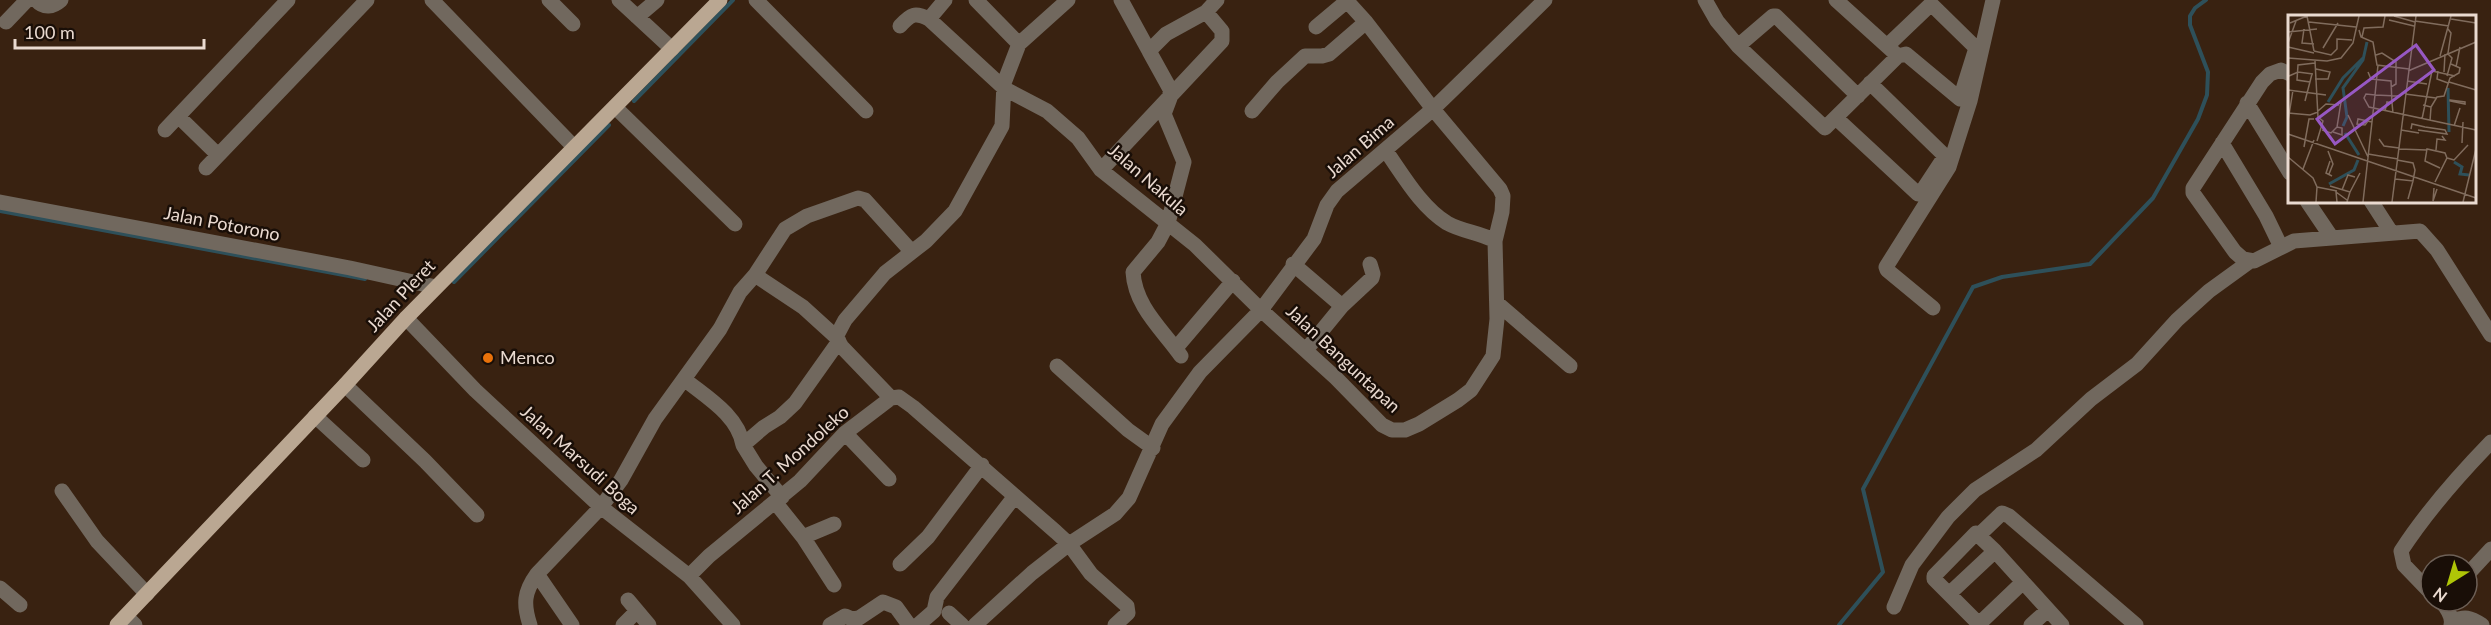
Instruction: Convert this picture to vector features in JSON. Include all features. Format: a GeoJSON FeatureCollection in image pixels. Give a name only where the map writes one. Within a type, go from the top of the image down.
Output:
{"type":"FeatureCollection","features":[{"type":"Feature","properties":{"kind":"main road","name":"Jalan Pleret"},"geometry":{"type":"LineString","coordinates":[[126,622],[147,594],[406,318],[573,146],[615,107],[720,0]]}},
{"type":"Feature","properties":{"kind":"street"},"geometry":{"type":"LineString","coordinates":[[6,22],[27,0]]}},
{"type":"Feature","properties":{"kind":"street"},"geometry":{"type":"LineString","coordinates":[[36,0],[48,6],[53,6],[61,0]]}},
{"type":"Feature","properties":{"kind":"street"},"geometry":{"type":"LineString","coordinates":[[165,130],[288,0]]}},
{"type":"Feature","properties":{"kind":"street"},"geometry":{"type":"LineString","coordinates":[[206,168],[367,0]]}},
{"type":"Feature","properties":{"kind":"street"},"geometry":{"type":"LineString","coordinates":[[433,0],[573,146]]}},
{"type":"Feature","properties":{"kind":"street"},"geometry":{"type":"LineString","coordinates":[[549,0],[573,24]]}},
{"type":"Feature","properties":{"kind":"street"},"geometry":{"type":"LineString","coordinates":[[619,0],[672,49]]}},
{"type":"Feature","properties":{"kind":"street"},"geometry":{"type":"LineString","coordinates":[[636,17],[657,0]]}},
{"type":"Feature","properties":{"kind":"street"},"geometry":{"type":"LineString","coordinates":[[756,0],[866,111]]}},
{"type":"Feature","properties":{"kind":"street"},"geometry":{"type":"LineString","coordinates":[[900,26],[910,15],[917,13],[929,19],[945,0]]}},
{"type":"Feature","properties":{"kind":"street"},"geometry":{"type":"LineString","coordinates":[[976,0],[1018,44]]}},
{"type":"Feature","properties":{"kind":"street"},"geometry":{"type":"LineString","coordinates":[[743,445],[795,403],[837,339],[845,320],[885,273],[938,231],[955,211],[1002,126],[1004,83],[1018,44],[1068,0]]}},
{"type":"Feature","properties":{"kind":"street"},"geometry":{"type":"LineString","coordinates":[[1121,0],[1167,81],[1170,98],[1164,114],[1184,162],[1168,223],[1158,242],[1133,272],[1134,282],[1150,318],[1179,352],[1233,281]]}},
{"type":"Feature","properties":{"kind":"street"},"geometry":{"type":"LineString","coordinates":[[1149,51],[1166,34],[1206,12],[1217,0]]}},
{"type":"Feature","properties":{"kind":"street"},"geometry":{"type":"LineString","coordinates":[[1316,27],[1347,0]]}},
{"type":"Feature","properties":{"kind":"street","name":"Jalan Banguntapan"},"geometry":{"type":"LineString","coordinates":[[975,625],[1032,573],[1069,544],[1115,514],[1129,498],[1162,424],[1200,372],[1261,310],[1336,378],[1382,425],[1392,430],[1405,430],[1419,424],[1458,400],[1471,390],[1493,356],[1497,303],[1495,241],[1502,212],[1503,196],[1500,189],[1433,110],[1366,21],[1347,0]]}},
{"type":"Feature","properties":{"kind":"street","name":"Jalan Bima"},"geometry":{"type":"LineString","coordinates":[[1261,310],[1293,264],[1314,239],[1327,205],[1337,191],[1433,110],[1545,0]]}},
{"type":"Feature","properties":{"kind":"street"},"geometry":{"type":"LineString","coordinates":[[1705,0],[1717,21],[1738,46],[1823,128],[1827,128],[1870,83],[1893,51],[1931,4],[1976,48],[1960,99],[1906,54],[1893,51],[1836,0]]}},
{"type":"Feature","properties":{"kind":"street"},"geometry":{"type":"LineString","coordinates":[[1933,308],[1886,267],[1949,167],[1970,101],[1993,0]]}},
{"type":"Feature","properties":{"kind":"street"},"geometry":{"type":"LineString","coordinates":[[1101,170],[1222,41],[1222,31],[1206,12]]}},
{"type":"Feature","properties":{"kind":"street"},"geometry":{"type":"LineString","coordinates":[[1738,46],[1773,16],[1776,16],[1858,96]]}},
{"type":"Feature","properties":{"kind":"street","name":"Jalan Nakula"},"geometry":{"type":"LineString","coordinates":[[929,19],[1005,89],[1047,111],[1077,138],[1101,170],[1168,223],[1233,281],[1261,310]]}},
{"type":"Feature","properties":{"kind":"street"},"geometry":{"type":"LineString","coordinates":[[1251,111],[1305,56],[1329,54],[1366,21]]}},
{"type":"Feature","properties":{"kind":"street"},"geometry":{"type":"LineString","coordinates":[[2248,262],[2235,252],[2193,193],[2196,181],[2247,104],[2270,74],[2281,70],[2288,73]]}},
{"type":"Feature","properties":{"kind":"street"},"geometry":{"type":"LineString","coordinates":[[1836,118],[1920,194],[1945,156],[1870,83]]}},
{"type":"Feature","properties":{"kind":"street"},"geometry":{"type":"LineString","coordinates":[[2247,104],[2288,170]]}},
{"type":"Feature","properties":{"kind":"street"},"geometry":{"type":"LineString","coordinates":[[615,107],[735,224]]}},
{"type":"Feature","properties":{"kind":"street"},"geometry":{"type":"LineString","coordinates":[[177,116],[218,155]]}},
{"type":"Feature","properties":{"kind":"street"},"geometry":{"type":"LineString","coordinates":[[2222,143],[2266,216],[2281,247]]}},
{"type":"Feature","properties":{"kind":"street"},"geometry":{"type":"LineString","coordinates":[[1386,151],[1434,213],[1465,232],[1481,232],[1495,241]]}},
{"type":"Feature","properties":{"kind":"street"},"geometry":{"type":"LineString","coordinates":[[530,625],[524,602],[528,586],[601,507],[621,480],[655,419],[720,329],[740,292],[755,275],[785,229],[807,216],[858,198],[865,200],[912,252]]}},
{"type":"Feature","properties":{"kind":"street","name":"Jalan Potorono"},"geometry":{"type":"LineString","coordinates":[[0,202],[350,267],[436,287]]}},
{"type":"Feature","properties":{"kind":"street"},"geometry":{"type":"LineString","coordinates":[[2308,202],[2332,238]]}},
{"type":"Feature","properties":{"kind":"street"},"geometry":{"type":"LineString","coordinates":[[2372,202],[2391,232]]}},
{"type":"Feature","properties":{"kind":"street"},"geometry":{"type":"LineString","coordinates":[[1894,607],[1912,565],[1948,517],[1975,490],[2036,450],[2091,399],[2137,364],[2177,320],[2209,291],[2248,262],[2294,241],[2415,230],[2424,234],[2491,335]]}},
{"type":"Feature","properties":{"kind":"street"},"geometry":{"type":"LineString","coordinates":[[1293,264],[1342,306]]}},
{"type":"Feature","properties":{"kind":"street"},"geometry":{"type":"LineString","coordinates":[[1306,350],[1342,306],[1372,278],[1370,264]]}},
{"type":"Feature","properties":{"kind":"street"},"geometry":{"type":"LineString","coordinates":[[755,275],[802,307],[837,339],[891,398],[899,397],[905,400],[982,465],[1069,544],[1091,574],[1126,606],[1128,613],[1115,625]]}},
{"type":"Feature","properties":{"kind":"street"},"geometry":{"type":"LineString","coordinates":[[1497,303],[1570,366]]}},
{"type":"Feature","properties":{"kind":"street","name":"Jalan Marsudi Boga"},"geometry":{"type":"LineString","coordinates":[[406,318],[475,390],[601,507],[689,576],[724,622]]}},
{"type":"Feature","properties":{"kind":"street"},"geometry":{"type":"LineString","coordinates":[[1058,366],[1128,430],[1153,448]]}},
{"type":"Feature","properties":{"kind":"street"},"geometry":{"type":"LineString","coordinates":[[684,379],[729,416],[739,429],[743,445],[834,585]]}},
{"type":"Feature","properties":{"kind":"street"},"geometry":{"type":"LineString","coordinates":[[345,385],[425,461],[477,515]]}},
{"type":"Feature","properties":{"kind":"street","name":"Jalan T. Mondoleko"},"geometry":{"type":"LineString","coordinates":[[689,576],[709,556],[779,499],[845,433],[891,398]]}},
{"type":"Feature","properties":{"kind":"street"},"geometry":{"type":"LineString","coordinates":[[315,416],[363,460]]}},
{"type":"Feature","properties":{"kind":"street"},"geometry":{"type":"LineString","coordinates":[[845,433],[889,478]]}},
{"type":"Feature","properties":{"kind":"street"},"geometry":{"type":"LineString","coordinates":[[2419,581],[2404,565],[2401,551],[2419,523],[2449,486],[2490,445]]}},
{"type":"Feature","properties":{"kind":"street"},"geometry":{"type":"LineString","coordinates":[[900,564],[928,537],[982,465]]}},
{"type":"Feature","properties":{"kind":"street"},"geometry":{"type":"LineString","coordinates":[[62,491],[97,541],[147,594]]}},
{"type":"Feature","properties":{"kind":"street"},"geometry":{"type":"LineString","coordinates":[[918,625],[934,611],[937,597],[1015,496]]}},
{"type":"Feature","properties":{"kind":"street"},"geometry":{"type":"LineString","coordinates":[[1979,535],[1997,516],[2002,513],[2009,516],[2136,625]]}},
{"type":"Feature","properties":{"kind":"street"},"geometry":{"type":"LineString","coordinates":[[803,537],[834,524]]}},
{"type":"Feature","properties":{"kind":"street"},"geometry":{"type":"LineString","coordinates":[[2023,582],[1980,625],[1934,579],[1935,573],[1974,534],[1979,535],[1995,551],[2062,625]]}},
{"type":"Feature","properties":{"kind":"street"},"geometry":{"type":"LineString","coordinates":[[2479,562],[2491,549]]}},
{"type":"Feature","properties":{"kind":"street"},"geometry":{"type":"LineString","coordinates":[[1949,594],[1995,551]]}},
{"type":"Feature","properties":{"kind":"street"},"geometry":{"type":"LineString","coordinates":[[537,574],[573,625]]}},
{"type":"Feature","properties":{"kind":"street"},"geometry":{"type":"LineString","coordinates":[[0,588],[20,604]]}},
{"type":"Feature","properties":{"kind":"street"},"geometry":{"type":"LineString","coordinates":[[830,625],[845,616],[852,619],[859,618],[883,602],[896,607],[909,625]]}},
{"type":"Feature","properties":{"kind":"street"},"geometry":{"type":"LineString","coordinates":[[623,625],[633,606],[649,625]]}},
{"type":"Feature","properties":{"kind":"street"},"geometry":{"type":"LineString","coordinates":[[2031,625],[2048,610]]}},
{"type":"Feature","properties":{"kind":"street"},"geometry":{"type":"LineString","coordinates":[[949,613],[962,625]]}},
{"type":"Feature","properties":{"kind":"street"},"geometry":{"type":"LineString","coordinates":[[2451,623],[2462,617],[2469,617],[2482,625]]}},
{"type":"Feature","properties":{"kind":"waterway"},"geometry":{"type":"LineString","coordinates":[[634,101],[733,0]]}},
{"type":"Feature","properties":{"kind":"waterway"},"geometry":{"type":"LineString","coordinates":[[1839,625],[1883,572],[1863,489],[1973,287],[2002,277],[2090,264],[2153,198],[2198,119],[2207,95],[2208,72],[2190,25],[2190,16],[2195,8],[2206,0]]}},
{"type":"Feature","properties":{"kind":"waterway"},"geometry":{"type":"LineString","coordinates":[[454,282],[609,125]]}},
{"type":"Feature","properties":{"kind":"waterway"},"geometry":{"type":"LineString","coordinates":[[0,211],[365,279]]}},
{"type":"Feature","properties":{"kind":"place","name":"Menco"},"geometry":{"type":"Point","coordinates":[488,358]}}]}
